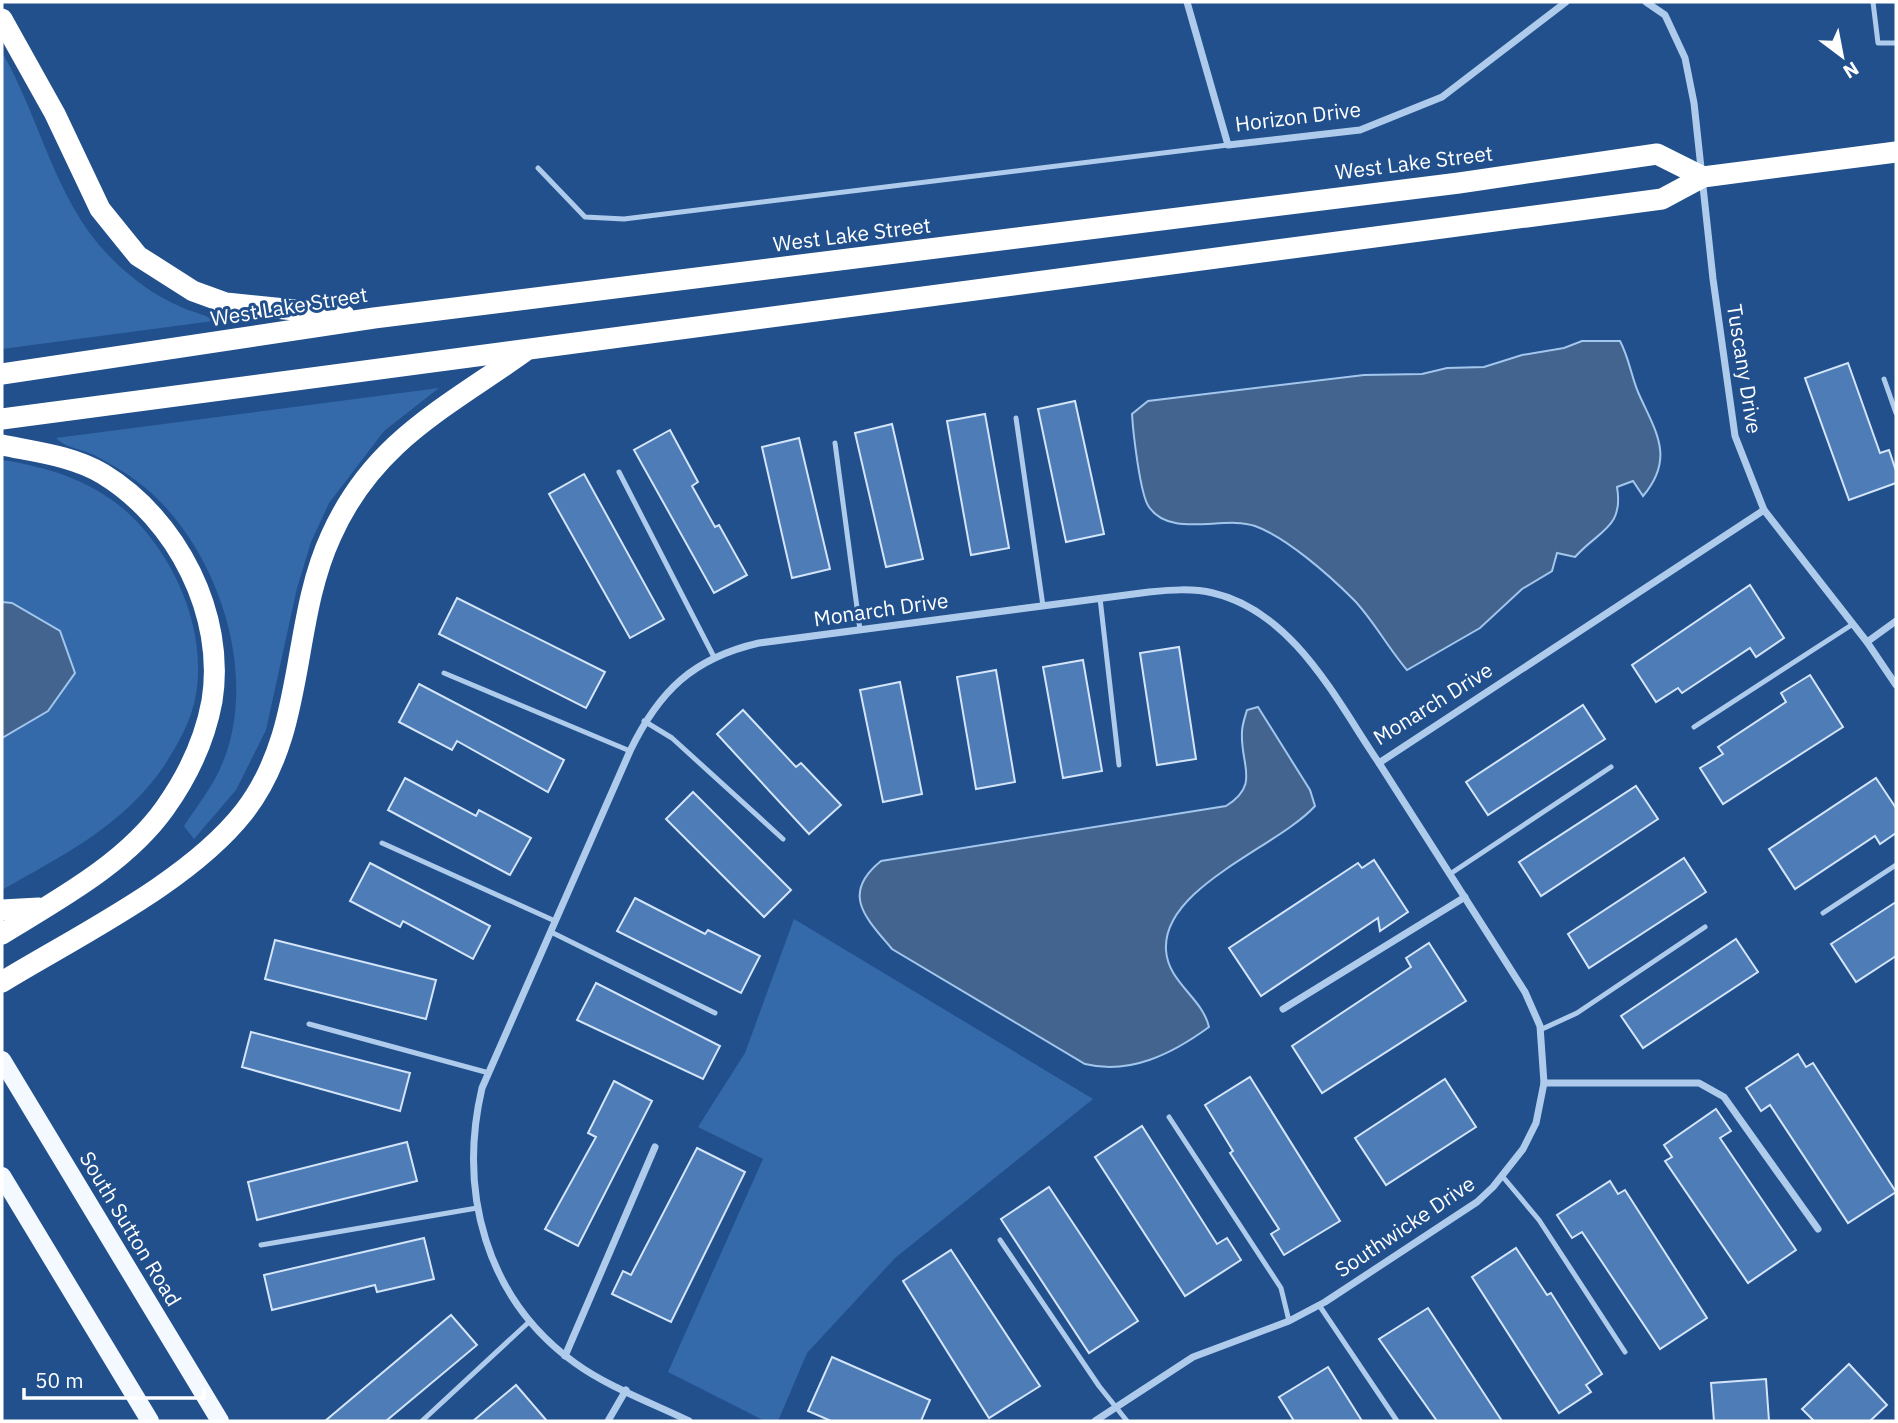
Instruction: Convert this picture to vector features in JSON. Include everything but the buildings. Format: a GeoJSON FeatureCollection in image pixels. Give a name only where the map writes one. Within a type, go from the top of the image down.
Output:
{"type":"FeatureCollection","features":[{"type":"Feature","properties":{"kind":"highway"},"geometry":{"type":"LineString","coordinates":[[2,19],[55,114],[100,209],[138,256],[193,291],[226,303],[373,318]]}},
{"type":"Feature","properties":{"kind":"highway"},"geometry":{"type":"LineString","coordinates":[[2,419],[1662,199],[1703,177],[1896,152]]}},
{"type":"Feature","properties":{"kind":"highway","name":"West Lake Street"},"geometry":{"type":"LineString","coordinates":[[2,374],[373,318],[1459,183],[1657,154],[1703,177]]}},
{"type":"Feature","properties":{"kind":"highway"},"geometry":{"type":"LineString","coordinates":[[2,982],[166,882],[211,850],[246,810],[281,745],[313,591],[330,537],[356,490],[383,455],[425,418],[528,349]]}},
{"type":"Feature","properties":{"kind":"highway"},"geometry":{"type":"LineString","coordinates":[[2,445],[63,457],[103,474],[156,519],[173,539],[203,599],[214,653],[212,701],[197,749],[164,809],[118,857],[2,934]]}},
{"type":"Feature","properties":{"kind":"highway"},"geometry":{"type":"LineString","coordinates":[[2,911],[45,907]]}},
{"type":"Feature","properties":{"kind":"main road","name":"South Sutton Road"},"geometry":{"type":"LineString","coordinates":[[2,1060],[220,1421]]}},
{"type":"Feature","properties":{"kind":"main road"},"geometry":{"type":"LineString","coordinates":[[2,1176],[150,1421]]}},
{"type":"Feature","properties":{"kind":"street","name":"Horizon Drive"},"geometry":{"type":"LineString","coordinates":[[1186,2],[1228,145],[1360,130],[1442,97],[1566,2]]}},
{"type":"Feature","properties":{"kind":"street"},"geometry":{"type":"LineString","coordinates":[[1646,2],[1665,15],[1685,58],[1703,177]]}},
{"type":"Feature","properties":{"kind":"street","name":"Tuscany Drive"},"geometry":{"type":"LineString","coordinates":[[1703,177],[1713,279],[1735,436],[1765,510],[1867,642],[1896,685]]}},
{"type":"Feature","properties":{"kind":"street","name":"Monarch Drive"},"geometry":{"type":"LineString","coordinates":[[626,1390],[565,1356],[530,1321],[501,1276],[485,1239],[477,1208],[471,1158],[474,1122],[489,1073],[555,920],[644,721],[678,682],[714,657],[729,650],[759,643],[1100,598],[1179,590],[1213,593],[1265,617],[1299,648],[1380,763],[1765,510]]}},
{"type":"Feature","properties":{"kind":"street"},"geometry":{"type":"LineString","coordinates":[[1867,642],[1896,621]]}},
{"type":"Feature","properties":{"kind":"street","name":"Southwicke Drive"},"geometry":{"type":"LineString","coordinates":[[1095,1421],[1193,1357],[1289,1321],[1319,1305],[1477,1202],[1503,1177],[1523,1149],[1536,1123],[1544,1083],[1540,1030],[1525,992],[1380,763]]}},
{"type":"Feature","properties":{"kind":"street"},"geometry":{"type":"LineString","coordinates":[[1283,1009],[1465,897]]}},
{"type":"Feature","properties":{"kind":"street"},"geometry":{"type":"LineString","coordinates":[[1544,1083],[1699,1083],[1724,1097],[1818,1229]]}},
{"type":"Feature","properties":{"kind":"street"},"geometry":{"type":"LineString","coordinates":[[565,1356],[655,1147]]}},
{"type":"Feature","properties":{"kind":"street"},"geometry":{"type":"LineString","coordinates":[[608,1421],[626,1390],[688,1421]]}},
{"type":"Feature","properties":{"kind":"lane"},"geometry":{"type":"LineString","coordinates":[[1873,2],[1878,43],[1896,43]]}},
{"type":"Feature","properties":{"kind":"lane"},"geometry":{"type":"LineString","coordinates":[[538,168],[585,217],[624,219],[1228,145]]}},
{"type":"Feature","properties":{"kind":"lane"},"geometry":{"type":"LineString","coordinates":[[1884,379],[1896,413]]}},
{"type":"Feature","properties":{"kind":"lane"},"geometry":{"type":"LineString","coordinates":[[1016,418],[1044,606]]}},
{"type":"Feature","properties":{"kind":"lane"},"geometry":{"type":"LineString","coordinates":[[835,443],[860,630]]}},
{"type":"Feature","properties":{"kind":"lane"},"geometry":{"type":"LineString","coordinates":[[619,472],[714,657]]}},
{"type":"Feature","properties":{"kind":"lane"},"geometry":{"type":"LineString","coordinates":[[1100,598],[1119,765]]}},
{"type":"Feature","properties":{"kind":"lane"},"geometry":{"type":"LineString","coordinates":[[1695,727],[1853,624]]}},
{"type":"Feature","properties":{"kind":"lane"},"geometry":{"type":"LineString","coordinates":[[444,673],[630,751]]}},
{"type":"Feature","properties":{"kind":"lane"},"geometry":{"type":"LineString","coordinates":[[644,721],[672,738],[783,839]]}},
{"type":"Feature","properties":{"kind":"lane"},"geometry":{"type":"LineString","coordinates":[[1450,874],[1611,767]]}},
{"type":"Feature","properties":{"kind":"lane"},"geometry":{"type":"LineString","coordinates":[[382,843],[555,920]]}},
{"type":"Feature","properties":{"kind":"lane"},"geometry":{"type":"LineString","coordinates":[[1824,913],[1896,865]]}},
{"type":"Feature","properties":{"kind":"lane"},"geometry":{"type":"LineString","coordinates":[[1540,1030],[1577,1013],[1705,927]]}},
{"type":"Feature","properties":{"kind":"lane"},"geometry":{"type":"LineString","coordinates":[[551,932],[715,1013]]}},
{"type":"Feature","properties":{"kind":"lane"},"geometry":{"type":"LineString","coordinates":[[309,1024],[489,1073]]}},
{"type":"Feature","properties":{"kind":"lane"},"geometry":{"type":"LineString","coordinates":[[1169,1117],[1281,1288],[1289,1321]]}},
{"type":"Feature","properties":{"kind":"lane"},"geometry":{"type":"LineString","coordinates":[[1503,1177],[1539,1220],[1625,1352]]}},
{"type":"Feature","properties":{"kind":"lane"},"geometry":{"type":"LineString","coordinates":[[261,1245],[477,1208]]}},
{"type":"Feature","properties":{"kind":"lane"},"geometry":{"type":"LineString","coordinates":[[1000,1240],[1099,1386],[1118,1406],[1127,1421]]}},
{"type":"Feature","properties":{"kind":"lane"},"geometry":{"type":"LineString","coordinates":[[1319,1305],[1397,1421]]}},
{"type":"Feature","properties":{"kind":"lane"},"geometry":{"type":"LineString","coordinates":[[422,1421],[530,1321]]}},
{"type":"Feature","properties":{"kind":"shaded area"},"geometry":{"type":"Polygon","coordinates":[[[2,52],[16,78],[62,186],[92,236],[111,258],[144,286],[171,303],[213,321],[2,349],[2,52]]]}},
{"type":"Feature","properties":{"kind":"shaded area"},"geometry":{"type":"Polygon","coordinates":[[[1582,341],[1620,341],[1659,444],[1659,469],[1653,482],[1643,496],[1633,481],[1617,487],[1617,511],[1613,520],[1575,557],[1557,553],[1552,571],[1522,589],[1480,628],[1407,670],[1353,599],[1320,568],[1280,539],[1267,531],[1242,523],[1170,522],[1159,517],[1146,500],[1132,414],[1148,401],[1364,375],[1422,374],[1447,368],[1484,367],[1522,355],[1564,348],[1582,341]]]}},
{"type":"Feature","properties":{"kind":"shaded area"},"geometry":{"type":"Polygon","coordinates":[[[439,388],[384,431],[329,503],[311,542],[297,588],[266,730],[236,790],[194,839],[184,826],[219,771],[233,727],[236,691],[234,653],[225,616],[212,579],[173,516],[129,475],[56,438],[439,388]]]}},
{"type":"Feature","properties":{"kind":"shaded area"},"geometry":{"type":"Polygon","coordinates":[[[2,460],[52,471],[83,483],[113,501],[144,530],[159,549],[183,595],[191,619],[198,669],[196,694],[188,722],[169,758],[148,787],[130,806],[91,837],[2,890],[2,460]]]}},
{"type":"Feature","properties":{"kind":"shaded area"},"geometry":{"type":"Polygon","coordinates":[[[2,602],[12,603],[60,631],[75,673],[48,711],[2,738],[2,602]]]}},
{"type":"Feature","properties":{"kind":"shaded area"},"geometry":{"type":"Polygon","coordinates":[[[1258,707],[1310,790],[1315,806],[1276,837],[1202,888],[1182,907],[1170,927],[1166,950],[1168,962],[1200,1007],[1209,1027],[1180,1046],[1150,1060],[1134,1064],[1102,1067],[1085,1064],[892,949],[866,916],[861,906],[862,884],[881,861],[1226,806],[1237,798],[1246,782],[1242,727],[1247,710],[1258,707]]]}},
{"type":"Feature","properties":{"kind":"shaded area"},"geometry":{"type":"Polygon","coordinates":[[[794,919],[1093,1099],[895,1258],[807,1353],[778,1421],[765,1421],[668,1372],[763,1159],[698,1127],[745,1053],[794,919]]]}}]}
